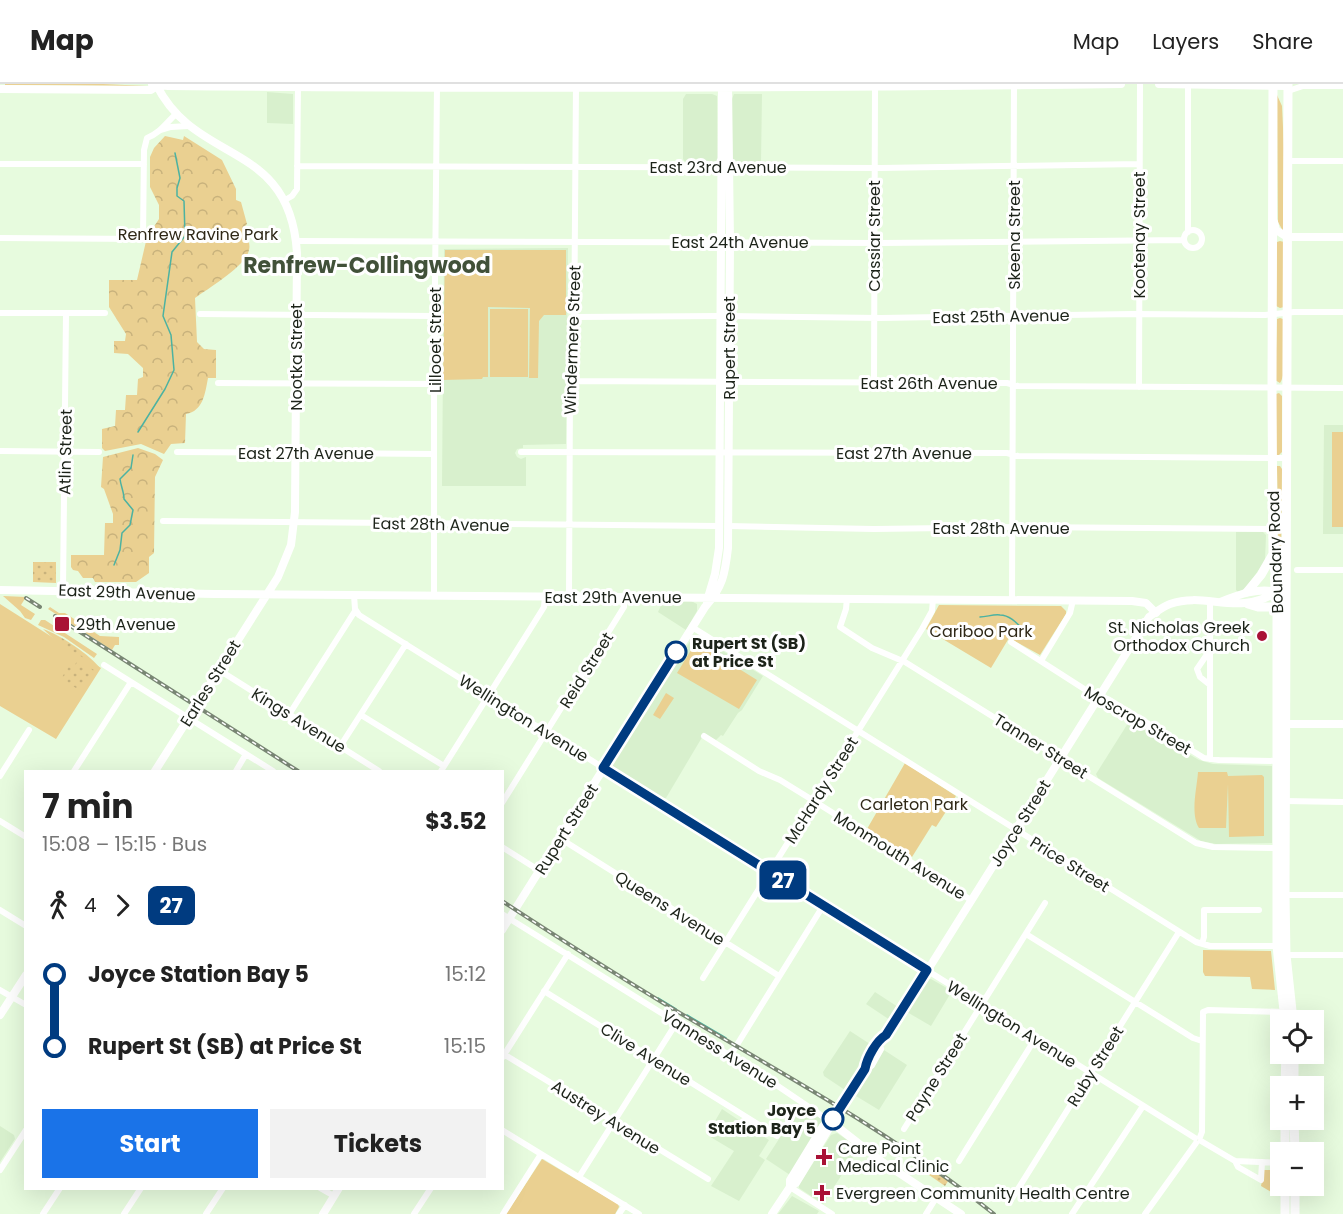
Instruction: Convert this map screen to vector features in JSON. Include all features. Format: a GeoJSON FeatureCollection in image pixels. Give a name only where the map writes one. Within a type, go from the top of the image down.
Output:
{"type":"FeatureCollection","features":[{"type":"Feature","properties":{"kind":"main road"},"geometry":{"type":"LineString","coordinates":[[1274,85],[1282,102],[1283,132],[1287,144]]}},
{"type":"Feature","properties":{"kind":"main road","name":"Boundary Road"},"geometry":{"type":"LineString","coordinates":[[1274,85],[1273,554],[1277,592],[1285,801],[1286,955],[1292,1010]]}},
{"type":"Feature","properties":{"kind":"main road","name":"Boundary Road"},"geometry":{"type":"LineString","coordinates":[[1284,1010],[1277,946],[1277,848],[1278,761],[1286,600],[1287,144],[1293,86]]}},
{"type":"Feature","properties":{"kind":"main road"},"geometry":{"type":"LineString","coordinates":[[1247,592],[1257,582],[1273,554]]}},
{"type":"Feature","properties":{"kind":"main road"},"geometry":{"type":"LineString","coordinates":[[1156,613],[1171,604],[1183,602],[1248,604],[1265,599],[1277,592],[1285,581]]}},
{"type":"Feature","properties":{"kind":"main road"},"geometry":{"type":"LineString","coordinates":[[1215,602],[1247,592],[1267,591],[1277,592],[1286,600]]}},
{"type":"Feature","properties":{"kind":"main road"},"geometry":{"type":"LineString","coordinates":[[1248,604],[1258,607],[1277,606]]}},
{"type":"Feature","properties":{"kind":"main road","name":"Joyce Street"},"geometry":{"type":"LineString","coordinates":[[772,1214],[790,1187],[790,1180],[823,1126],[831,1122],[865,1069],[872,1065],[886,1035],[1060,758],[1144,625],[1156,613]]}},
{"type":"Feature","properties":{"kind":"main road"},"geometry":{"type":"LineString","coordinates":[[1277,946],[1281,950],[1288,971]]}},
{"type":"Feature","properties":{"kind":"main road"},"geometry":{"type":"LineString","coordinates":[[1285,1196],[1285,1214]]}},
{"type":"Feature","properties":{"kind":"main road"},"geometry":{"type":"LineString","coordinates":[[1295,1196],[1295,1214]]}},
{"type":"Feature","properties":{"kind":"street"},"geometry":{"type":"LineString","coordinates":[[155,85],[875,88],[1121,84]]}},
{"type":"Feature","properties":{"kind":"street","name":"Kootenay Street"},"geometry":{"type":"LineString","coordinates":[[1139,387],[1140,84]]}},
{"type":"Feature","properties":{"kind":"street"},"geometry":{"type":"LineString","coordinates":[[1159,84],[1343,86]]}},
{"type":"Feature","properties":{"kind":"street"},"geometry":{"type":"LineString","coordinates":[[1184,240],[1188,232],[1188,84]]}},
{"type":"Feature","properties":{"kind":"street"},"geometry":{"type":"LineString","coordinates":[[0,89],[151,90],[155,85]]}},
{"type":"Feature","properties":{"kind":"street"},"geometry":{"type":"LineString","coordinates":[[155,85],[176,114],[188,126],[255,166],[270,179],[285,200],[295,193],[298,86]]}},
{"type":"Feature","properties":{"kind":"street","name":"Skeena Street"},"geometry":{"type":"LineString","coordinates":[[1012,600],[1014,85]]}},
{"type":"Feature","properties":{"kind":"street","name":"Lillooet Street"},"geometry":{"type":"LineString","coordinates":[[434,595],[437,86]]}},
{"type":"Feature","properties":{"kind":"street","name":"Windermere Street"},"geometry":{"type":"LineString","coordinates":[[569,596],[576,86]]}},
{"type":"Feature","properties":{"kind":"street","name":"Rupert Street"},"geometry":{"type":"LineString","coordinates":[[724,452],[720,381],[725,316],[725,86]]}},
{"type":"Feature","properties":{"kind":"street","name":"Cassiar Street"},"geometry":{"type":"LineString","coordinates":[[874,383],[875,88]]}},
{"type":"Feature","properties":{"kind":"street"},"geometry":{"type":"LineString","coordinates":[[161,130],[176,114]]}},
{"type":"Feature","properties":{"kind":"street"},"geometry":{"type":"LineString","coordinates":[[0,238],[143,239],[144,150],[147,138],[171,127],[188,126]]}},
{"type":"Feature","properties":{"kind":"street"},"geometry":{"type":"LineString","coordinates":[[1287,161],[1343,161]]}},
{"type":"Feature","properties":{"kind":"street"},"geometry":{"type":"LineString","coordinates":[[0,164],[144,164]]}},
{"type":"Feature","properties":{"kind":"street","name":"East 23rd Avenue"},"geometry":{"type":"LineString","coordinates":[[297,166],[874,168],[1139,164]]}},
{"type":"Feature","properties":{"kind":"street","name":"Nootka Street"},"geometry":{"type":"LineString","coordinates":[[266,594],[286,561],[295,522],[296,241],[291,214],[285,200]]}},
{"type":"Feature","properties":{"kind":"street"},"geometry":{"type":"LineString","coordinates":[[1273,217],[1276,230],[1287,237],[1343,237]]}},
{"type":"Feature","properties":{"kind":"street"},"geometry":{"type":"LineString","coordinates":[[1287,226],[1294,233],[1303,236]]}},
{"type":"Feature","properties":{"kind":"street","name":"East 24th Avenue"},"geometry":{"type":"LineString","coordinates":[[296,241],[874,243],[1139,239],[1184,240],[1192,248],[1199,247],[1202,241],[1201,235],[1196,231],[1188,232]]}},
{"type":"Feature","properties":{"kind":"street","name":"East 25th Avenue"},"geometry":{"type":"LineString","coordinates":[[574,317],[874,318],[1343,312]]}},
{"type":"Feature","properties":{"kind":"street"},"geometry":{"type":"LineString","coordinates":[[0,313],[105,313]]}},
{"type":"Feature","properties":{"kind":"street","name":"Atlin Street"},"geometry":{"type":"LineString","coordinates":[[63,590],[66,313]]}},
{"type":"Feature","properties":{"kind":"street"},"geometry":{"type":"LineString","coordinates":[[200,314],[434,316]]}},
{"type":"Feature","properties":{"kind":"street","name":"Rupert Street"},"geometry":{"type":"LineString","coordinates":[[506,916],[561,839],[709,600],[723,526],[724,452],[729,381],[725,316]]}},
{"type":"Feature","properties":{"kind":"street","name":"East 26th Avenue"},"geometry":{"type":"LineString","coordinates":[[571,381],[1007,383],[1139,387],[1343,388]]}},
{"type":"Feature","properties":{"kind":"street"},"geometry":{"type":"LineString","coordinates":[[218,383],[434,384]]}},
{"type":"Feature","properties":{"kind":"street"},"geometry":{"type":"LineString","coordinates":[[0,451],[99,452]]}},
{"type":"Feature","properties":{"kind":"street","name":"East 27th Avenue"},"geometry":{"type":"LineString","coordinates":[[177,452],[434,454]]}},
{"type":"Feature","properties":{"kind":"street","name":"East 27th Avenue"},"geometry":{"type":"LineString","coordinates":[[521,452],[1286,458]]}},
{"type":"Feature","properties":{"kind":"street","name":"East 28th Avenue"},"geometry":{"type":"LineString","coordinates":[[163,521],[874,529],[1012,527],[1274,529]]}},
{"type":"Feature","properties":{"kind":"street"},"geometry":{"type":"LineString","coordinates":[[1298,570],[1343,570]]}},
{"type":"Feature","properties":{"kind":"street","name":"East 29th Avenue"},"geometry":{"type":"LineString","coordinates":[[0,590],[569,596],[709,600],[847,598],[1073,600],[1146,603],[1156,613]]}},
{"type":"Feature","properties":{"kind":"street","name":"Earles Street"},"geometry":{"type":"LineString","coordinates":[[155,770],[266,594]]}},
{"type":"Feature","properties":{"kind":"street"},"geometry":{"type":"LineString","coordinates":[[290,714],[356,611],[354,595]]}},
{"type":"Feature","properties":{"kind":"street"},"geometry":{"type":"LineString","coordinates":[[361,715],[443,769],[544,607],[545,596]]}},
{"type":"Feature","properties":{"kind":"street","name":"Reid Street"},"geometry":{"type":"LineString","coordinates":[[504,800],[624,607],[625,597]]}},
{"type":"Feature","properties":{"kind":"street","name":"Tanner Street"},"geometry":{"type":"LineString","coordinates":[[847,598],[840,627],[872,648],[901,660],[1200,845],[1277,848]]}},
{"type":"Feature","properties":{"kind":"street","name":"McHardy Street"},"geometry":{"type":"LineString","coordinates":[[703,978],[932,611],[933,599]]}},
{"type":"Feature","properties":{"kind":"street"},"geometry":{"type":"LineString","coordinates":[[1041,661],[1070,613],[1073,600]]}},
{"type":"Feature","properties":{"kind":"street"},"geometry":{"type":"LineString","coordinates":[[1210,759],[1210,649],[1215,602]]}},
{"type":"Feature","properties":{"kind":"street","name":"Wellington Avenue"},"geometry":{"type":"LineString","coordinates":[[356,611],[1198,1140],[1235,1161],[1270,1162]]}},
{"type":"Feature","properties":{"kind":"street","name":"Price Street"},"geometry":{"type":"LineString","coordinates":[[692,627],[1179,932],[1202,944],[1277,946]]}},
{"type":"Feature","properties":{"kind":"street","name":"Moscrop Street"},"geometry":{"type":"LineString","coordinates":[[1011,642],[1092,694],[1108,699],[1197,755],[1210,759],[1278,761]]}},
{"type":"Feature","properties":{"kind":"street"},"geometry":{"type":"LineString","coordinates":[[341,746],[406,644]]}},
{"type":"Feature","properties":{"kind":"street"},"geometry":{"type":"LineString","coordinates":[[1210,649],[1197,669],[1200,677],[1210,685]]}},
{"type":"Feature","properties":{"kind":"street"},"geometry":{"type":"LineString","coordinates":[[104,665],[190,714],[271,770]]}},
{"type":"Feature","properties":{"kind":"street","name":"Kings Avenue"},"geometry":{"type":"LineString","coordinates":[[219,670],[377,770]]}},
{"type":"Feature","properties":{"kind":"street"},"geometry":{"type":"LineString","coordinates":[[75,770],[131,682]]}},
{"type":"Feature","properties":{"kind":"street"},"geometry":{"type":"LineString","coordinates":[[1281,724],[1343,724]]}},
{"type":"Feature","properties":{"kind":"street"},"geometry":{"type":"LineString","coordinates":[[0,776],[28,730]]}},
{"type":"Feature","properties":{"kind":"street","name":"Monmouth Avenue"},"geometry":{"type":"LineString","coordinates":[[704,736],[759,771],[780,780],[972,900]]}},
{"type":"Feature","properties":{"kind":"street"},"geometry":{"type":"LineString","coordinates":[[237,770],[246,754]]}},
{"type":"Feature","properties":{"kind":"street"},"geometry":{"type":"LineString","coordinates":[[1285,801],[1343,802]]}},
{"type":"Feature","properties":{"kind":"street"},"geometry":{"type":"LineString","coordinates":[[0,821],[24,836]]}},
{"type":"Feature","properties":{"kind":"street","name":"Queens Avenue"},"geometry":{"type":"LineString","coordinates":[[561,839],[779,976]]}},
{"type":"Feature","properties":{"kind":"street"},"geometry":{"type":"LineString","coordinates":[[504,848],[540,871]]}},
{"type":"Feature","properties":{"kind":"street"},"geometry":{"type":"LineString","coordinates":[[1285,895],[1343,895]]}},
{"type":"Feature","properties":{"kind":"street","name":"Payne Street"},"geometry":{"type":"LineString","coordinates":[[904,1129],[1045,903]]}},
{"type":"Feature","properties":{"kind":"street"},"geometry":{"type":"LineString","coordinates":[[730,1056],[824,906]]}},
{"type":"Feature","properties":{"kind":"street"},"geometry":{"type":"LineString","coordinates":[[0,910],[24,925]]}},
{"type":"Feature","properties":{"kind":"street"},"geometry":{"type":"LineString","coordinates":[[1202,944],[1204,910],[1259,910]]}},
{"type":"Feature","properties":{"kind":"street","name":"Vanness Avenue"},"geometry":{"type":"LineString","coordinates":[[506,916],[803,1102],[881,1161],[961,1214]]}},
{"type":"Feature","properties":{"kind":"street","name":"Ruby Street"},"geometry":{"type":"LineString","coordinates":[[1011,1200],[1179,932]]}},
{"type":"Feature","properties":{"kind":"street"},"geometry":{"type":"LineString","coordinates":[[1026,934],[1135,1003],[1193,1038],[1202,1041]]}},
{"type":"Feature","properties":{"kind":"street"},"geometry":{"type":"LineString","coordinates":[[504,1057],[567,954]]}},
{"type":"Feature","properties":{"kind":"street"},"geometry":{"type":"LineString","coordinates":[[1286,955],[1343,955]]}},
{"type":"Feature","properties":{"kind":"street"},"geometry":{"type":"LineString","coordinates":[[0,1016],[24,978]]}},
{"type":"Feature","properties":{"kind":"street"},"geometry":{"type":"LineString","coordinates":[[0,990],[24,1004]]}},
{"type":"Feature","properties":{"kind":"street","name":"Clive Avenue"},"geometry":{"type":"LineString","coordinates":[[544,992],[777,1136]]}},
{"type":"Feature","properties":{"kind":"street"},"geometry":{"type":"LineString","coordinates":[[1145,1214],[1202,1132],[1202,1014],[1206,1010],[1270,1015]]}},
{"type":"Feature","properties":{"kind":"street"},"geometry":{"type":"LineString","coordinates":[[579,1177],[677,1022]]}},
{"type":"Feature","properties":{"kind":"street"},"geometry":{"type":"LineString","coordinates":[[959,1161],[1035,1039]]}},
{"type":"Feature","properties":{"kind":"street","name":"Austrey Avenue"},"geometry":{"type":"LineString","coordinates":[[504,1057],[708,1179]]}},
{"type":"Feature","properties":{"kind":"street"},"geometry":{"type":"LineString","coordinates":[[1072,1214],[1143,1106]]}},
{"type":"Feature","properties":{"kind":"street"},"geometry":{"type":"LineString","coordinates":[[504,1131],[639,1214]]}},
{"type":"Feature","properties":{"kind":"street"},"geometry":{"type":"LineString","coordinates":[[0,1170],[24,1133]]}},
{"type":"Feature","properties":{"kind":"street"},"geometry":{"type":"LineString","coordinates":[[503,1214],[541,1154]]}},
{"type":"Feature","properties":{"kind":"street","name":"Wellington Avenue"},"geometry":{"type":"LineString","coordinates":[[1235,1161],[1238,1167],[1261,1180],[1262,1162]]}},
{"type":"Feature","properties":{"kind":"street"},"geometry":{"type":"LineString","coordinates":[[790,1187],[832,1214]]}},
{"type":"Feature","properties":{"kind":"street"},"geometry":{"type":"LineString","coordinates":[[43,1214],[59,1190]]}},
{"type":"Feature","properties":{"kind":"street"},"geometry":{"type":"LineString","coordinates":[[124,1214],[140,1190]]}},
{"type":"Feature","properties":{"kind":"street"},"geometry":{"type":"LineString","coordinates":[[206,1214],[221,1190]]}},
{"type":"Feature","properties":{"kind":"street"},"geometry":{"type":"LineString","coordinates":[[324,1190],[334,1196]]}},
{"type":"Feature","properties":{"kind":"street"},"geometry":{"type":"LineString","coordinates":[[323,1214],[338,1190]]}},
{"type":"Feature","properties":{"kind":"street"},"geometry":{"type":"LineString","coordinates":[[414,1214],[430,1190]]}},
{"type":"Feature","properties":{"kind":"street"},"geometry":{"type":"LineString","coordinates":[[926,1214],[936,1198]]}},
{"type":"Feature","properties":{"kind":"street"},"geometry":{"type":"LineString","coordinates":[[619,1214],[625,1205]]}},
{"type":"Feature","properties":{"kind":"shaded area"},"geometry":{"type":"Polygon","coordinates":[[[267,92],[293,94],[293,124],[267,123],[267,92]]]}},
{"type":"Feature","properties":{"kind":"shaded area"},"geometry":{"type":"Polygon","coordinates":[[[686,94],[717,96],[718,159],[716,162],[686,163],[683,159],[683,99],[686,94]]]}},
{"type":"Feature","properties":{"kind":"shaded area"},"geometry":{"type":"Polygon","coordinates":[[[734,94],[762,94],[761,163],[736,163],[732,159],[732,99],[734,94]]]}},
{"type":"Feature","properties":{"kind":"shaded area"},"geometry":{"type":"Polygon","coordinates":[[[568,248],[566,444],[523,445],[523,448],[517,449],[515,453],[517,457],[521,459],[526,457],[526,486],[442,486],[444,249],[568,248]]]}},
{"type":"Feature","properties":{"kind":"shaded area"},"geometry":{"type":"Polygon","coordinates":[[[1324,425],[1343,425],[1343,534],[1323,534],[1324,425]]]}},
{"type":"Feature","properties":{"kind":"shaded area"},"geometry":{"type":"Polygon","coordinates":[[[1236,532],[1263,532],[1266,535],[1265,561],[1246,588],[1238,592],[1236,590],[1236,532]]]}},
{"type":"Feature","properties":{"kind":"shaded area"},"geometry":{"type":"Polygon","coordinates":[[[663,601],[691,601],[697,604],[697,611],[686,630],[658,612],[663,601]]]}},
{"type":"Feature","properties":{"kind":"shaded area"},"geometry":{"type":"Polygon","coordinates":[[[694,635],[763,676],[723,736],[721,735],[716,740],[704,734],[666,798],[661,798],[615,770],[612,765],[694,635]]]}},
{"type":"Feature","properties":{"kind":"shaded area"},"geometry":{"type":"Polygon","coordinates":[[[1130,720],[1199,760],[1213,764],[1272,766],[1272,843],[1216,844],[1201,841],[1098,778],[1096,774],[1130,720]]]}},
{"type":"Feature","properties":{"kind":"shaded area"},"geometry":{"type":"Polygon","coordinates":[[[927,979],[952,991],[931,1026],[907,1012],[927,979]]]}},
{"type":"Feature","properties":{"kind":"shaded area"},"geometry":{"type":"Polygon","coordinates":[[[875,992],[898,1007],[890,1020],[866,1004],[875,992]]]}},
{"type":"Feature","properties":{"kind":"shaded area"},"geometry":{"type":"Polygon","coordinates":[[[850,1031],[873,1046],[845,1090],[824,1076],[823,1072],[850,1031]]]}},
{"type":"Feature","properties":{"kind":"shaded area"},"geometry":{"type":"Polygon","coordinates":[[[884,1050],[907,1065],[879,1110],[856,1096],[884,1050]]]}},
{"type":"Feature","properties":{"kind":"shaded area"},"geometry":{"type":"Polygon","coordinates":[[[799,1108],[804,1108],[820,1118],[822,1124],[790,1175],[766,1159],[799,1108]]]}},
{"type":"Feature","properties":{"kind":"shaded area"},"geometry":{"type":"Polygon","coordinates":[[[722,1109],[769,1140],[759,1156],[765,1160],[739,1201],[711,1186],[734,1151],[707,1135],[722,1109]]]}},
{"type":"Feature","properties":{"kind":"shaded area"},"geometry":{"type":"Polygon","coordinates":[[[0,1126],[14,1135],[15,1139],[0,1162],[0,1126]]]}},
{"type":"Feature","properties":{"kind":"shaded area"},"geometry":{"type":"Polygon","coordinates":[[[837,1133],[859,1148],[823,1204],[799,1188],[799,1185],[831,1135],[837,1133]]]}},
{"type":"Feature","properties":{"kind":"shaded area"},"geometry":{"type":"Polygon","coordinates":[[[792,1196],[819,1211],[817,1214],[778,1214],[792,1196]]]}},
{"type":"Feature","properties":{"kind":"green space"},"geometry":{"type":"Polygon","coordinates":[[[5,84],[147,86],[5,85],[5,84]]]}},
{"type":"Feature","properties":{"kind":"green space"},"geometry":{"type":"Polygon","coordinates":[[[1277,95],[1282,106],[1284,148],[1283,231],[1278,222],[1277,95]]]}},
{"type":"Feature","properties":{"kind":"green space","name":"Renfrew Ravine Park"},"geometry":{"type":"Polygon","coordinates":[[[165,136],[183,140],[184,136],[222,160],[236,189],[236,200],[241,202],[247,224],[244,227],[249,241],[249,250],[234,270],[195,298],[197,342],[204,349],[216,350],[216,378],[208,378],[200,406],[186,414],[185,443],[171,444],[164,454],[141,444],[105,451],[102,448],[102,429],[115,426],[116,410],[125,410],[126,395],[137,395],[138,379],[143,377],[143,368],[128,354],[114,353],[114,341],[125,341],[126,334],[109,307],[109,280],[137,280],[147,237],[159,219],[159,205],[150,187],[150,157],[154,148],[165,136]]]}},
{"type":"Feature","properties":{"kind":"green space"},"geometry":{"type":"Polygon","coordinates":[[[1277,242],[1284,242],[1284,307],[1280,308],[1276,306],[1277,242]]]}},
{"type":"Feature","properties":{"kind":"green space"},"geometry":{"type":"Polygon","coordinates":[[[445,250],[566,250],[566,315],[544,315],[539,321],[538,378],[529,378],[530,308],[488,307],[488,377],[443,380],[445,250]]]}},
{"type":"Feature","properties":{"kind":"green space"},"geometry":{"type":"Polygon","coordinates":[[[490,309],[528,309],[528,377],[490,377],[490,309]]]}},
{"type":"Feature","properties":{"kind":"green space"},"geometry":{"type":"Polygon","coordinates":[[[1277,319],[1283,319],[1284,370],[1280,383],[1275,380],[1277,319]]]}},
{"type":"Feature","properties":{"kind":"green space"},"geometry":{"type":"Polygon","coordinates":[[[1279,393],[1282,396],[1282,452],[1278,456],[1276,455],[1276,394],[1279,393]]]}},
{"type":"Feature","properties":{"kind":"green space"},"geometry":{"type":"Polygon","coordinates":[[[1332,432],[1343,432],[1343,527],[1332,527],[1332,432]]]}},
{"type":"Feature","properties":{"kind":"green space"},"geometry":{"type":"Polygon","coordinates":[[[138,448],[155,454],[163,460],[155,477],[154,553],[149,557],[149,573],[136,582],[95,582],[93,578],[83,578],[71,567],[71,555],[104,555],[105,523],[113,523],[113,514],[104,489],[101,487],[103,457],[138,448]]]}},
{"type":"Feature","properties":{"kind":"green space"},"geometry":{"type":"Polygon","coordinates":[[[1277,466],[1282,469],[1279,578],[1277,466]]]}},
{"type":"Feature","properties":{"kind":"green space"},"geometry":{"type":"Polygon","coordinates":[[[33,562],[56,562],[56,583],[33,582],[33,562]]]}},
{"type":"Feature","properties":{"kind":"green space"},"geometry":{"type":"Polygon","coordinates":[[[3,596],[26,597],[21,605],[35,614],[31,620],[25,618],[3,596]]]}},
{"type":"Feature","properties":{"kind":"green space"},"geometry":{"type":"Polygon","coordinates":[[[0,604],[101,668],[56,739],[0,706],[0,604]]]}},
{"type":"Feature","properties":{"kind":"green space","name":"Cariboo Park"},"geometry":{"type":"Polygon","coordinates":[[[939,605],[1061,606],[1066,614],[1040,655],[1009,638],[991,668],[926,629],[939,605]]]}},
{"type":"Feature","properties":{"kind":"green space"},"geometry":{"type":"Polygon","coordinates":[[[50,607],[59,613],[65,613],[100,636],[119,637],[119,645],[115,645],[112,650],[48,609],[50,607]]]}},
{"type":"Feature","properties":{"kind":"green space"},"geometry":{"type":"Polygon","coordinates":[[[41,620],[45,620],[97,654],[94,658],[64,637],[38,625],[41,620]]]}},
{"type":"Feature","properties":{"kind":"green space"},"geometry":{"type":"Polygon","coordinates":[[[43,629],[75,646],[100,668],[56,641],[43,629]]]}},
{"type":"Feature","properties":{"kind":"green space"},"geometry":{"type":"Polygon","coordinates":[[[696,642],[757,680],[739,709],[677,673],[696,642]]]}},
{"type":"Feature","properties":{"kind":"green space"},"geometry":{"type":"Polygon","coordinates":[[[78,660],[94,670],[81,691],[61,679],[70,664],[74,666],[78,660]]]}},
{"type":"Feature","properties":{"kind":"green space"},"geometry":{"type":"Polygon","coordinates":[[[666,693],[674,698],[660,719],[653,715],[666,693]]]}},
{"type":"Feature","properties":{"kind":"green space","name":"Carleton Park"},"geometry":{"type":"Polygon","coordinates":[[[905,763],[956,796],[936,827],[932,825],[912,857],[867,829],[905,763]]]}},
{"type":"Feature","properties":{"kind":"green space"},"geometry":{"type":"Polygon","coordinates":[[[1198,772],[1227,772],[1228,776],[1262,775],[1264,777],[1264,836],[1229,837],[1228,784],[1226,828],[1199,828],[1194,808],[1198,772]]]}},
{"type":"Feature","properties":{"kind":"green space"},"geometry":{"type":"Polygon","coordinates":[[[1203,950],[1271,951],[1275,990],[1252,989],[1250,977],[1205,976],[1203,950]]]}},
{"type":"Feature","properties":{"kind":"green space"},"geometry":{"type":"Polygon","coordinates":[[[918,1156],[950,1178],[945,1186],[913,1164],[918,1156]]]}},
{"type":"Feature","properties":{"kind":"green space"},"geometry":{"type":"Polygon","coordinates":[[[542,1159],[618,1204],[619,1207],[615,1214],[506,1214],[542,1159]]]}},
{"type":"Feature","properties":{"kind":"green space"},"geometry":{"type":"Polygon","coordinates":[[[1264,1170],[1270,1170],[1270,1191],[1261,1186],[1264,1170]]]}},
{"type":"Feature","properties":{"kind":"waterway"},"geometry":{"type":"LineString","coordinates":[[138,432],[174,370],[171,335],[163,316],[172,252],[185,236],[184,201],[177,196],[180,178],[175,153]]}},
{"type":"Feature","properties":{"kind":"waterway"},"geometry":{"type":"LineString","coordinates":[[114,565],[120,550],[122,533],[130,525],[133,510],[124,499],[120,479],[131,468],[133,455]]}},
{"type":"Feature","properties":{"kind":"waterway"},"geometry":{"type":"LineString","coordinates":[[980,617],[1005,616],[1033,638]]}},
{"type":"Feature","properties":{"kind":"waterway"},"geometry":{"type":"LineString","coordinates":[[658,998],[676,1009]]}},
{"type":"Feature","properties":{"kind":"waterway"},"geometry":{"type":"LineString","coordinates":[[687,1015],[726,1038]]}},
{"type":"Feature","properties":{"kind":"railway"},"geometry":{"type":"LineString","coordinates":[[26,598],[40,607]]}},
{"type":"Feature","properties":{"kind":"railway"},"geometry":{"type":"LineString","coordinates":[[55,616],[296,770]]}},
{"type":"Feature","properties":{"kind":"railway"},"geometry":{"type":"LineString","coordinates":[[504,902],[647,993],[876,1130],[994,1214]]}},
{"type":"Feature","properties":{"kind":"bus line","name":"27"},"geometry":{"type":"LineString","coordinates":[[676,652],[603,768],[927,970],[886,1035],[882,1037],[867,1060],[865,1069],[833,1119]]}},
{"type":"Feature","properties":{"kind":"place","name":"29th Avenue"},"geometry":{"type":"Point","coordinates":[62,624]}},
{"type":"Feature","properties":{"kind":"place","name":"St. Nicholas Greek Orthodox Church"},"geometry":{"type":"Point","coordinates":[1262,636]}},
{"type":"Feature","properties":{"kind":"place","name":"Rupert St (SB) at Price St"},"geometry":{"type":"Point","coordinates":[676,652]}},
{"type":"Feature","properties":{"kind":"place","name":"Joyce Station Bay 5"},"geometry":{"type":"Point","coordinates":[833,1119]}},
{"type":"Feature","properties":{"kind":"place","name":"Care Point Medical Clinic"},"geometry":{"type":"Point","coordinates":[824,1157]}},
{"type":"Feature","properties":{"kind":"place","name":"Evergreen Community Health Centre"},"geometry":{"type":"Point","coordinates":[822,1193]}},
{"type":"Feature","properties":{"kind":"district","name":"Renfrew-Collingwood"},"geometry":{"type":"Point","coordinates":[367,265]}}]}
